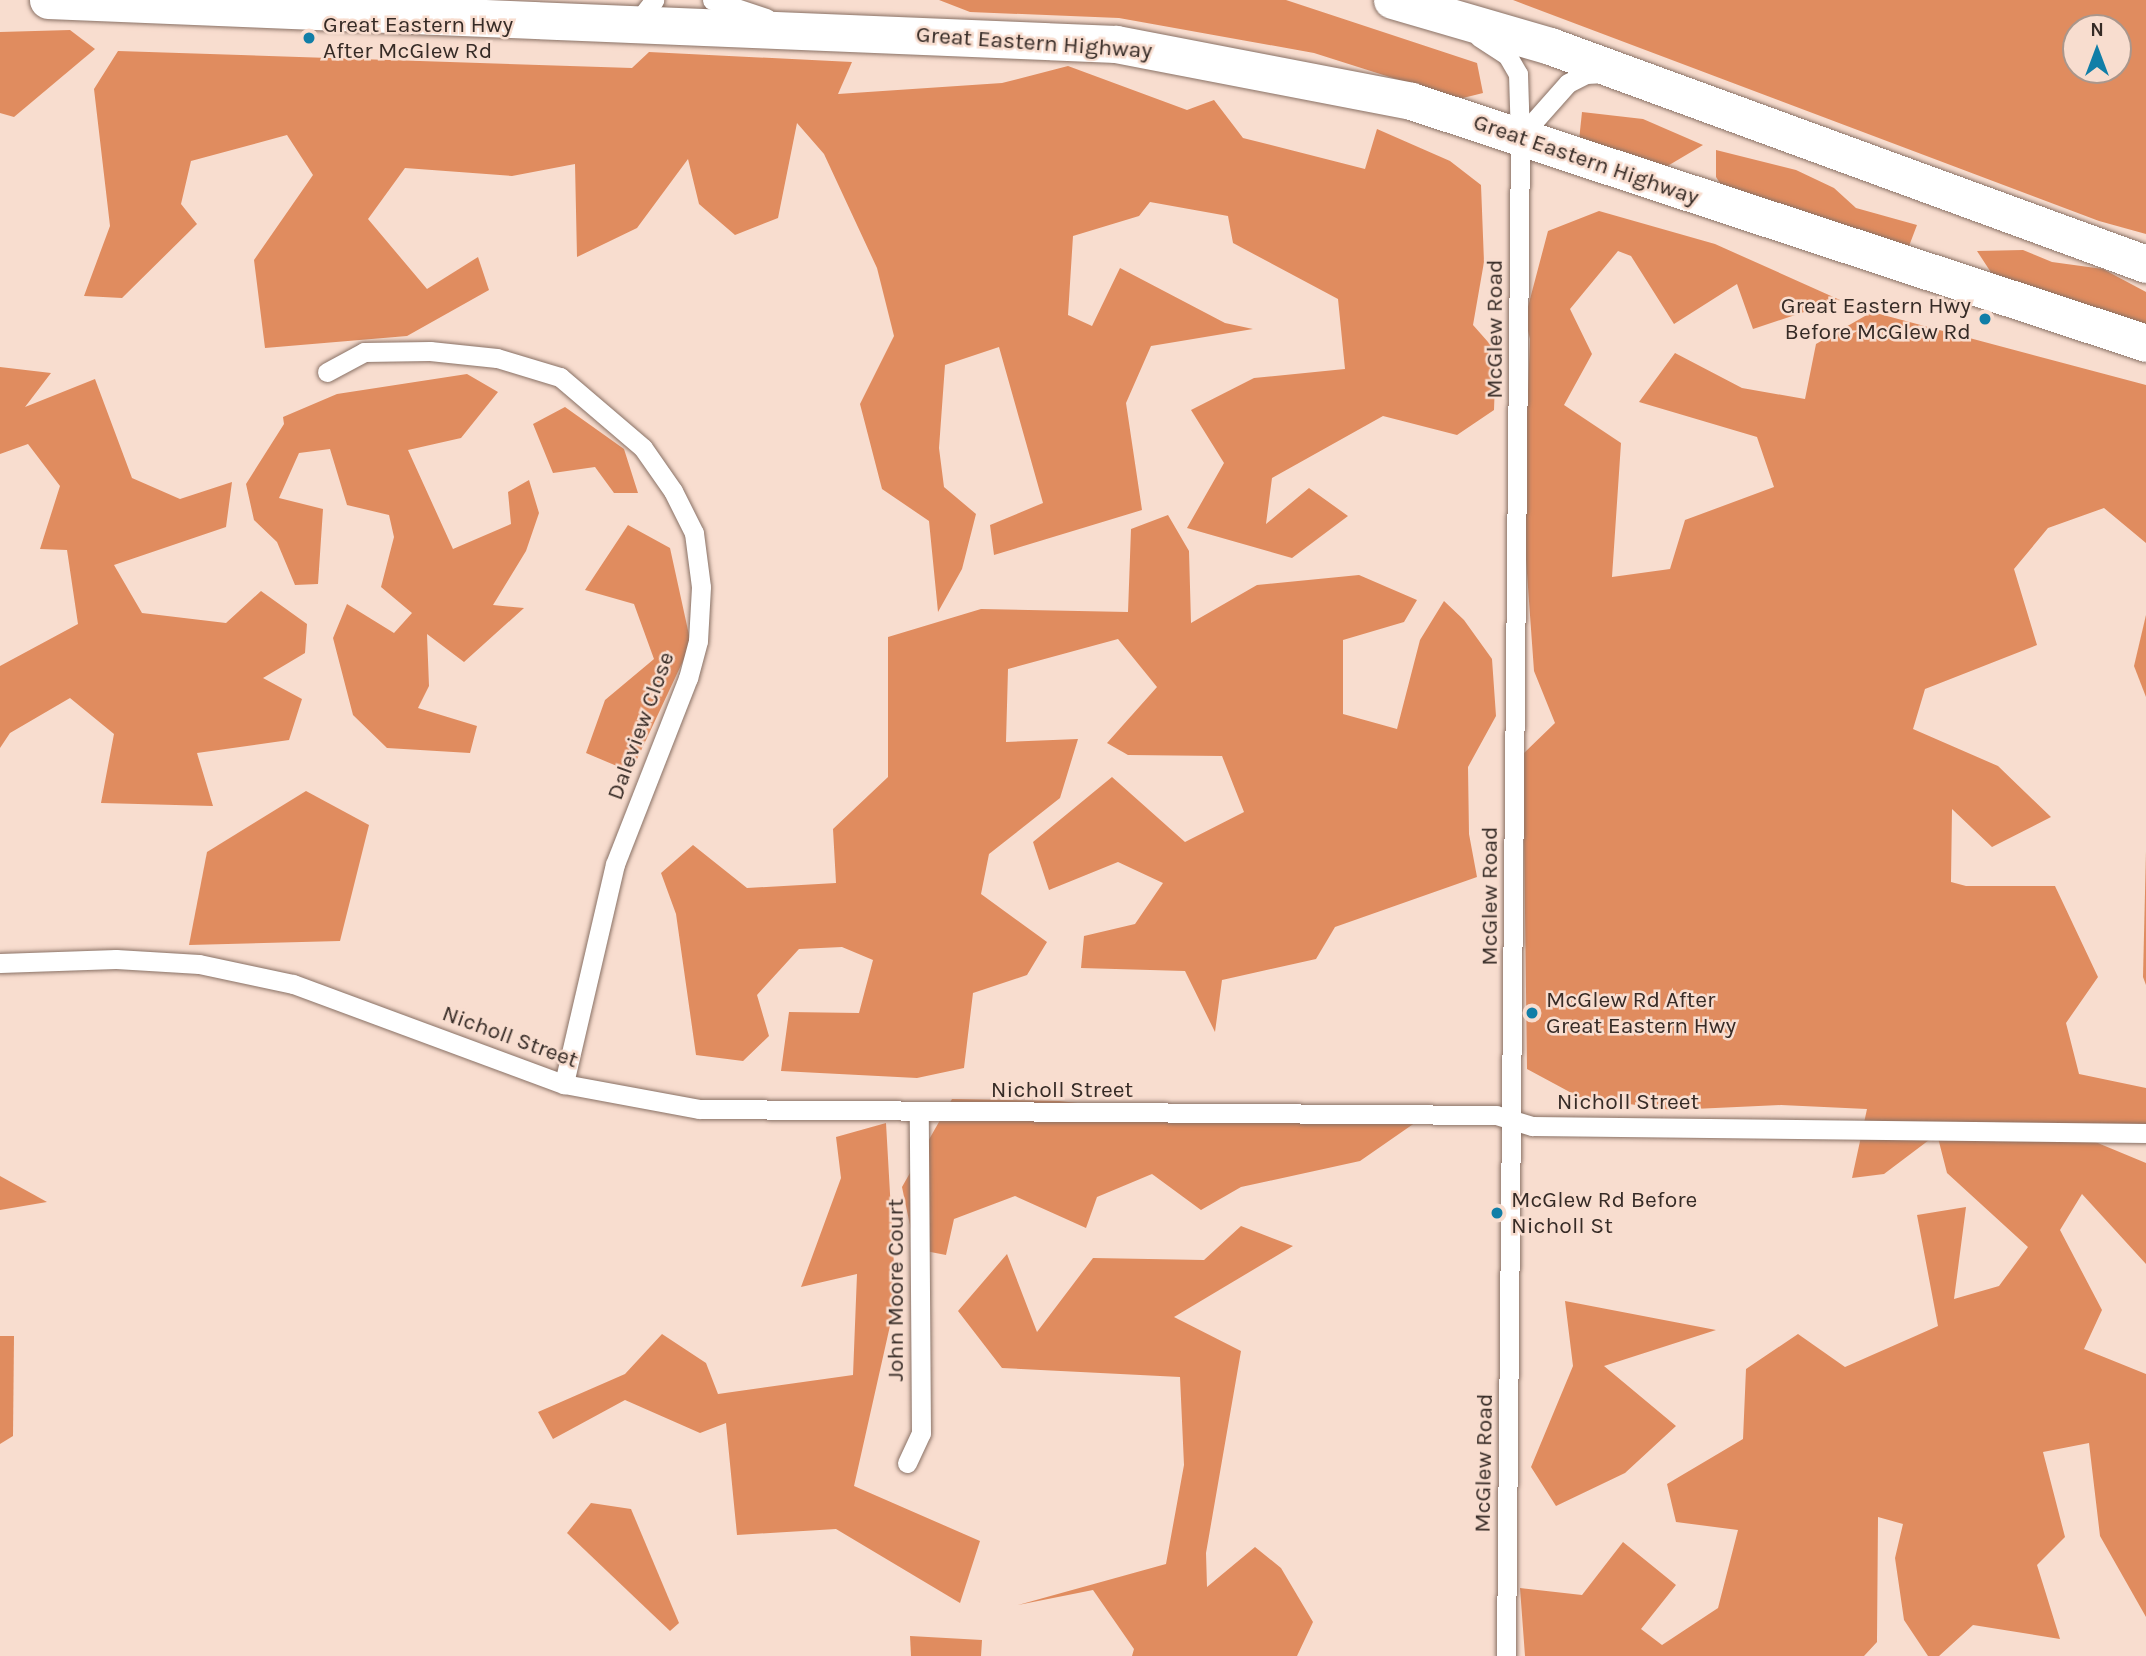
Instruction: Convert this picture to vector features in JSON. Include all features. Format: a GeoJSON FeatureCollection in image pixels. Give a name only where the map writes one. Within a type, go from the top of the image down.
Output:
{"type":"FeatureCollection","features":[{"type":"Feature","properties":{"kind":"highway","name":"Great Eastern Highway"},"geometry":{"type":"LineString","coordinates":[[48,0],[644,13],[796,31],[1116,44],[1411,101],[2146,343]]}},
{"type":"Feature","properties":{"kind":"highway"},"geometry":{"type":"LineString","coordinates":[[1398,2],[1538,42],[2146,264]]}},
{"type":"Feature","properties":{"kind":"street"},"geometry":{"type":"LineString","coordinates":[[712,0],[796,31]]}},
{"type":"Feature","properties":{"kind":"street","name":"McGlew Road"},"geometry":{"type":"LineString","coordinates":[[1398,2],[1474,34],[1507,55],[1518,74],[1520,137],[1513,1121],[1506,1656]]}},
{"type":"Feature","properties":{"kind":"street"},"geometry":{"type":"LineString","coordinates":[[1520,137],[1568,83],[1586,74],[1621,73]]}},
{"type":"Feature","properties":{"kind":"street","name":"Daleview Close"},"geometry":{"type":"LineString","coordinates":[[327,372],[364,352],[430,351],[497,358],[560,377],[643,447],[673,491],[694,533],[701,587],[698,641],[688,678],[615,864],[564,1084]]}},
{"type":"Feature","properties":{"kind":"street","name":"Nicholl Street"},"geometry":{"type":"LineString","coordinates":[[0,963],[116,959],[199,964],[266,978],[381,1015],[564,1084],[699,1109],[919,1114],[1496,1115],[1532,1126],[2146,1133]]}},
{"type":"Feature","properties":{"kind":"street","name":"John Moore Court"},"geometry":{"type":"LineString","coordinates":[[907,1463],[921,1433],[919,1114]]}},
{"type":"Feature","properties":{"kind":"shaded area"},"geometry":{"type":"Polygon","coordinates":[[[939,0],[1286,0],[1477,63],[1483,93],[1459,99],[1314,53],[1119,18],[970,12],[939,0]]]}},
{"type":"Feature","properties":{"kind":"shaded area"},"geometry":{"type":"Polygon","coordinates":[[[1513,0],[2146,0],[2146,234],[2099,221],[1513,0]]]}},
{"type":"Feature","properties":{"kind":"shaded area"},"geometry":{"type":"Polygon","coordinates":[[[70,30],[95,49],[14,117],[0,113],[0,32],[70,30]]]}},
{"type":"Feature","properties":{"kind":"shaded area"},"geometry":{"type":"Polygon","coordinates":[[[118,51],[632,68],[649,52],[852,62],[838,94],[1002,83],[1068,66],[1187,110],[1214,100],[1243,138],[1365,169],[1377,129],[1450,161],[1481,185],[1484,262],[1473,325],[1496,351],[1494,410],[1457,435],[1383,416],[1272,478],[1266,524],[1309,488],[1348,516],[1292,558],[1187,528],[1224,463],[1191,410],[1254,378],[1345,369],[1338,299],[1233,243],[1228,216],[1150,202],[1139,216],[1073,236],[1068,315],[1092,326],[1120,268],[1225,323],[1253,329],[1151,346],[1126,403],[1142,510],[994,555],[990,525],[1043,503],[999,347],[945,365],[939,448],[944,487],[976,514],[962,569],[938,612],[929,521],[882,489],[860,404],[894,336],[877,268],[824,154],[797,123],[778,218],[735,235],[699,204],[688,159],[637,228],[577,257],[575,164],[512,176],[405,168],[368,219],[427,289],[478,257],[489,290],[407,336],[265,348],[254,260],[313,175],[287,135],[191,161],[181,204],[197,224],[122,298],[84,296],[110,226],[94,89],[118,51]]]}},
{"type":"Feature","properties":{"kind":"shaded area"},"geometry":{"type":"Polygon","coordinates":[[[1582,112],[1643,119],[1703,145],[1659,171],[1578,150],[1582,112]]]}},
{"type":"Feature","properties":{"kind":"shaded area"},"geometry":{"type":"Polygon","coordinates":[[[1716,150],[1796,170],[1834,188],[1856,208],[1917,225],[1906,254],[1727,194],[1716,177],[1716,150]]]}},
{"type":"Feature","properties":{"kind":"shaded area"},"geometry":{"type":"Polygon","coordinates":[[[1599,211],[1715,244],[1840,300],[1753,329],[1737,284],[1674,324],[1631,256],[1618,251],[1570,309],[1592,354],[1564,405],[1621,443],[1612,577],[1670,569],[1685,520],[1774,487],[1757,437],[1639,402],[1675,353],[1742,388],[1805,399],[1816,344],[1872,312],[2146,385],[2146,543],[2104,508],[2048,528],[2014,569],[2037,645],[1925,689],[1913,729],[1998,766],[2051,817],[1992,847],[1952,809],[1951,882],[1966,886],[2055,886],[2098,977],[2066,1023],[2079,1074],[2146,1088],[2146,1125],[2052,1124],[2146,1163],[2146,1264],[2082,1194],[2060,1230],[2102,1310],[2084,1349],[2146,1374],[2146,1617],[2100,1536],[2089,1443],[2043,1452],[2065,1537],[2037,1565],[2060,1639],[1973,1625],[1939,1656],[1928,1656],[1904,1620],[1895,1558],[1903,1524],[1878,1517],[1877,1642],[1864,1656],[1525,1656],[1520,1588],[1582,1595],[1623,1542],[1676,1585],[1641,1629],[1662,1645],[1718,1608],[1738,1530],[1676,1522],[1667,1484],[1743,1439],[1746,1369],[1798,1334],[1845,1367],[1938,1326],[1917,1215],[1966,1207],[1954,1299],[1999,1286],[2028,1247],[1947,1173],[1937,1134],[1884,1174],[1852,1178],[1867,1109],[1781,1105],[1672,1110],[1579,1097],[1527,1069],[1523,754],[1555,723],[1534,671],[1523,517],[1530,339],[1525,318],[1548,231],[1599,211]]]}},
{"type":"Feature","properties":{"kind":"shaded area"},"geometry":{"type":"Polygon","coordinates":[[[2023,250],[2052,262],[2103,269],[2146,292],[2146,335],[1994,277],[1977,251],[2023,250]]]}},
{"type":"Feature","properties":{"kind":"shaded area"},"geometry":{"type":"Polygon","coordinates":[[[0,367],[51,373],[25,407],[95,379],[132,478],[180,499],[232,482],[226,527],[114,565],[142,613],[226,623],[261,591],[307,624],[305,653],[263,678],[302,699],[289,740],[197,753],[213,806],[101,803],[114,734],[70,698],[10,733],[0,748],[0,666],[78,624],[67,550],[40,549],[60,486],[28,444],[0,454],[0,367]]]}},
{"type":"Feature","properties":{"kind":"shaded area"},"geometry":{"type":"Polygon","coordinates":[[[467,374],[498,392],[461,438],[408,450],[453,549],[511,524],[508,492],[529,480],[539,513],[526,551],[493,605],[524,608],[464,662],[427,634],[429,686],[418,708],[477,726],[470,753],[387,748],[353,715],[333,638],[347,604],[394,633],[412,613],[381,587],[394,537],[389,515],[347,505],[330,449],[299,453],[279,498],[323,509],[318,584],[295,585],[277,542],[254,520],[246,484],[284,424],[283,417],[337,394],[467,374]]]}},
{"type":"Feature","properties":{"kind":"shaded area"},"geometry":{"type":"Polygon","coordinates":[[[565,407],[624,449],[638,493],[614,493],[595,467],[553,473],[533,424],[565,407]]]}},
{"type":"Feature","properties":{"kind":"shaded area"},"geometry":{"type":"Polygon","coordinates":[[[1168,515],[1189,551],[1191,623],[1257,585],[1359,575],[1417,600],[1404,622],[1343,640],[1343,714],[1397,729],[1420,640],[1444,601],[1464,620],[1492,659],[1496,716],[1468,767],[1469,834],[1477,877],[1335,927],[1316,959],[1222,980],[1215,1032],[1185,971],[1081,968],[1084,936],[1135,924],[1163,883],[1118,862],[1049,890],[1033,842],[1112,777],[1185,842],[1244,812],[1222,756],[1128,755],[1107,743],[1157,687],[1118,639],[1008,669],[1006,742],[1078,739],[1060,798],[989,854],[981,894],[1047,942],[1027,975],[973,993],[964,1068],[917,1078],[781,1071],[789,1012],[859,1013],[873,960],[842,947],[799,949],[757,995],[769,1036],[743,1061],[696,1055],[676,914],[661,873],[693,845],[747,888],[836,883],[833,829],[888,777],[888,637],[981,609],[1128,612],[1131,529],[1168,515]]]}},
{"type":"Feature","properties":{"kind":"shaded area"},"geometry":{"type":"Polygon","coordinates":[[[628,525],[670,548],[691,644],[631,772],[586,753],[605,700],[654,659],[634,604],[585,590],[628,525]]]}},
{"type":"Feature","properties":{"kind":"shaded area"},"geometry":{"type":"Polygon","coordinates":[[[2146,615],[2146,697],[2134,666],[2146,615]]]}},
{"type":"Feature","properties":{"kind":"shaded area"},"geometry":{"type":"Polygon","coordinates":[[[306,791],[369,825],[340,941],[189,945],[207,852],[306,791]]]}},
{"type":"Feature","properties":{"kind":"shaded area"},"geometry":{"type":"Polygon","coordinates":[[[2146,851],[2146,985],[2143,977],[2146,851]]]}},
{"type":"Feature","properties":{"kind":"shaded area"},"geometry":{"type":"Polygon","coordinates":[[[952,1099],[1059,1101],[1180,1114],[1432,1111],[1360,1161],[1241,1187],[1201,1210],[1152,1174],[1097,1197],[1086,1228],[1015,1196],[954,1219],[946,1255],[915,1249],[902,1187],[952,1099]]]}},
{"type":"Feature","properties":{"kind":"shaded area"},"geometry":{"type":"Polygon","coordinates":[[[886,1123],[896,1299],[854,1486],[980,1541],[960,1603],[836,1529],[737,1535],[726,1423],[700,1433],[625,1400],[553,1439],[538,1412],[625,1374],[662,1334],[706,1363],[718,1394],[853,1375],[857,1274],[801,1287],[841,1178],[836,1137],[886,1123]]]}},
{"type":"Feature","properties":{"kind":"shaded area"},"geometry":{"type":"Polygon","coordinates":[[[0,1176],[47,1202],[0,1210],[0,1176]]]}},
{"type":"Feature","properties":{"kind":"shaded area"},"geometry":{"type":"Polygon","coordinates":[[[1241,1226],[1293,1246],[1174,1317],[1241,1351],[1206,1553],[1207,1587],[1255,1547],[1281,1568],[1313,1622],[1297,1656],[1132,1656],[1134,1649],[1093,1590],[1018,1605],[1166,1564],[1184,1465],[1180,1377],[1002,1368],[958,1311],[1007,1254],[1037,1332],[1093,1258],[1204,1260],[1241,1226]]]}},
{"type":"Feature","properties":{"kind":"shaded area"},"geometry":{"type":"Polygon","coordinates":[[[1565,1301],[1716,1330],[1604,1366],[1676,1426],[1625,1473],[1556,1506],[1531,1467],[1573,1366],[1565,1301]]]}},
{"type":"Feature","properties":{"kind":"shaded area"},"geometry":{"type":"Polygon","coordinates":[[[0,1336],[14,1336],[13,1436],[0,1444],[0,1336]]]}},
{"type":"Feature","properties":{"kind":"shaded area"},"geometry":{"type":"Polygon","coordinates":[[[591,1503],[631,1509],[679,1623],[670,1631],[567,1533],[591,1503]]]}},
{"type":"Feature","properties":{"kind":"shaded area"},"geometry":{"type":"Polygon","coordinates":[[[910,1636],[982,1640],[981,1656],[911,1656],[910,1636]]]}},
{"type":"Feature","properties":{"kind":"place","name":"Great Eastern Hwy After McGlew Rd"},"geometry":{"type":"Point","coordinates":[309,38]}},
{"type":"Feature","properties":{"kind":"place","name":"Great Eastern Hwy Before McGlew Rd"},"geometry":{"type":"Point","coordinates":[1985,319]}},
{"type":"Feature","properties":{"kind":"place","name":"McGlew Rd After Great Eastern Hwy"},"geometry":{"type":"Point","coordinates":[1532,1013]}},
{"type":"Feature","properties":{"kind":"place","name":"McGlew Rd Before Nicholl St"},"geometry":{"type":"Point","coordinates":[1497,1213]}}]}
